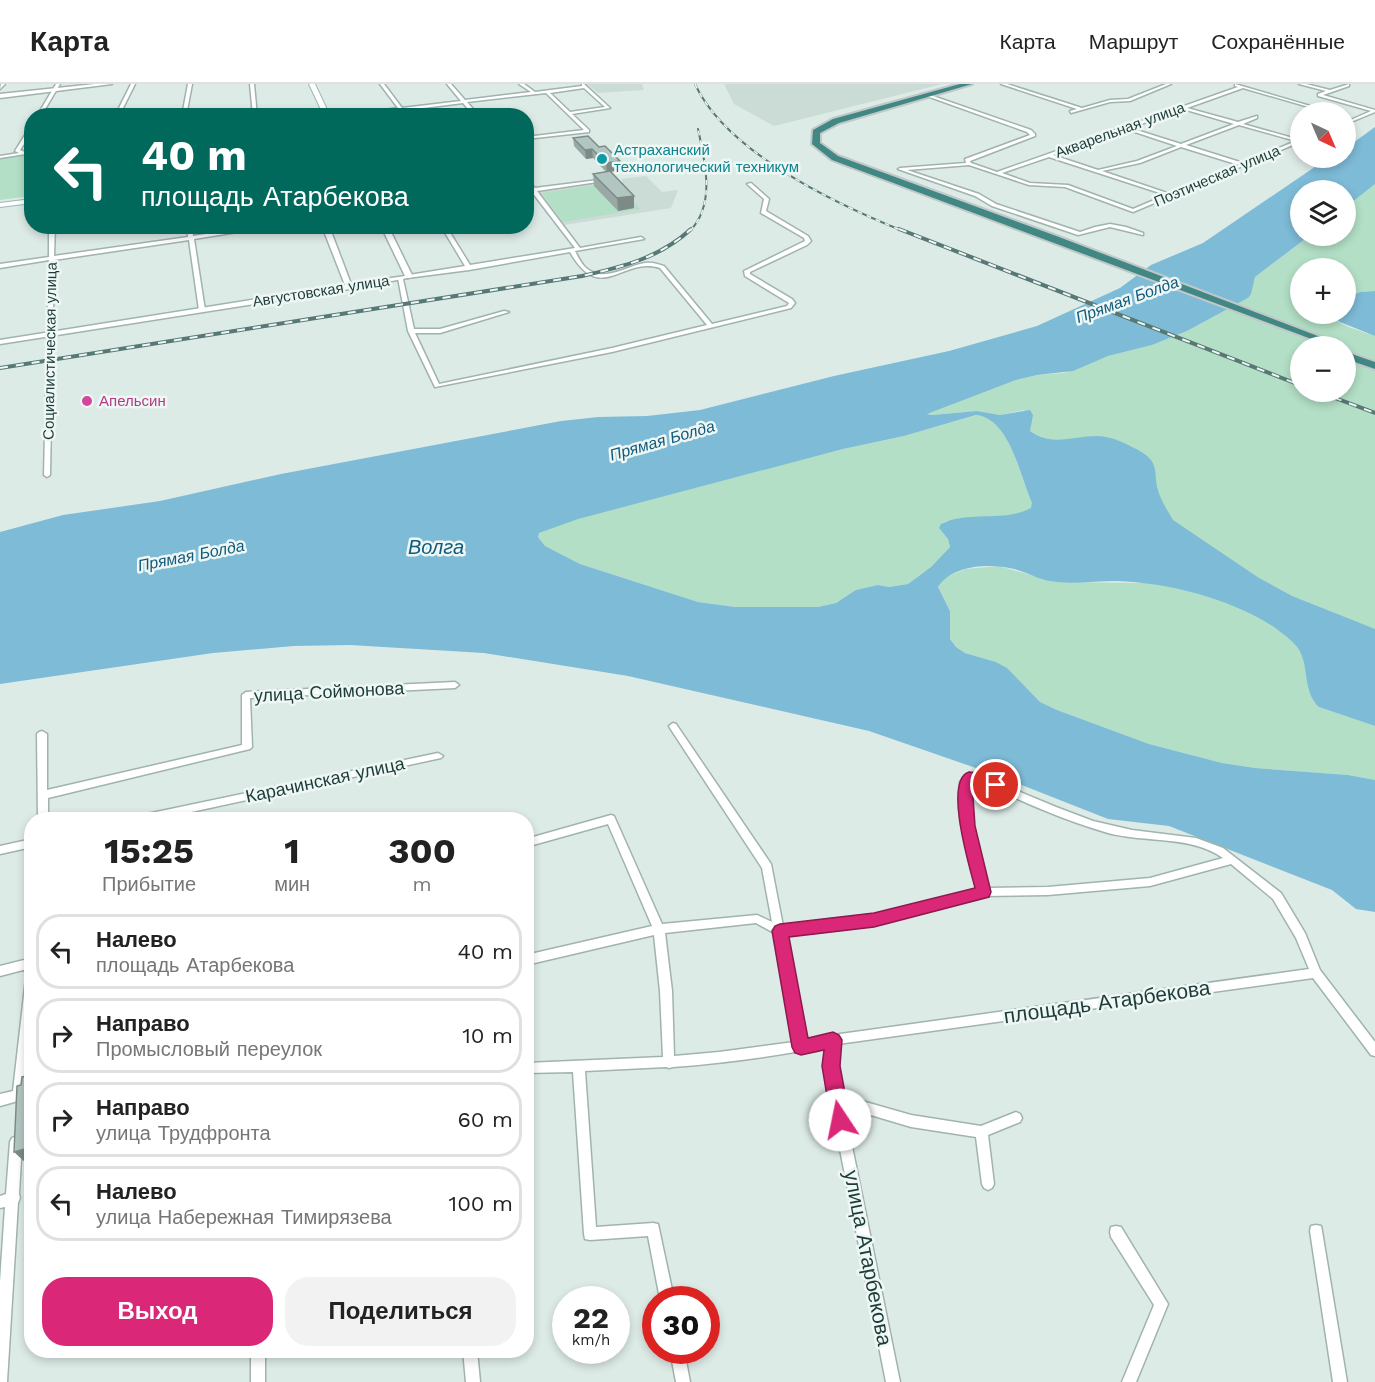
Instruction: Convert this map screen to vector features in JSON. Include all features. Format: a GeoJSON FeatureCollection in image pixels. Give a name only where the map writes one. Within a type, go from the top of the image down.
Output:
{"type":"FeatureCollection","features":[{"type":"Feature","properties":{"kind":"highway"},"geometry":{"type":"LineString","coordinates":[[932,93],[956,84]]}},
{"type":"Feature","properties":{"kind":"highway"},"geometry":{"type":"LineString","coordinates":[[968,84],[823,126],[816,132],[816,144],[835,158],[1301,336]]}},
{"type":"Feature","properties":{"kind":"highway"},"geometry":{"type":"LineString","coordinates":[[1287,330],[1307,336]]}},
{"type":"Feature","properties":{"kind":"highway"},"geometry":{"type":"LineString","coordinates":[[1356,353],[1375,360]]}},
{"type":"Feature","properties":{"kind":"highway"},"geometry":{"type":"LineString","coordinates":[[1356,359],[1375,366]]}},
{"type":"Feature","properties":{"kind":"main road"},"geometry":{"type":"LineString","coordinates":[[312,84],[323,108]]}},
{"type":"Feature","properties":{"kind":"main road"},"geometry":{"type":"LineString","coordinates":[[0,205],[24,202]]}},
{"type":"Feature","properties":{"kind":"street"},"geometry":{"type":"LineString","coordinates":[[0,88],[3,84]]}},
{"type":"Feature","properties":{"kind":"street"},"geometry":{"type":"LineString","coordinates":[[44,108],[58,84]]}},
{"type":"Feature","properties":{"kind":"street"},"geometry":{"type":"LineString","coordinates":[[0,96],[109,84]]}},
{"type":"Feature","properties":{"kind":"street"},"geometry":{"type":"LineString","coordinates":[[121,108],[134,84]]}},
{"type":"Feature","properties":{"kind":"street"},"geometry":{"type":"LineString","coordinates":[[186,108],[190,84]]}},
{"type":"Feature","properties":{"kind":"street"},"geometry":{"type":"LineString","coordinates":[[252,84],[254,108]]}},
{"type":"Feature","properties":{"kind":"street"},"geometry":{"type":"LineString","coordinates":[[382,84],[400,108]]}},
{"type":"Feature","properties":{"kind":"street"},"geometry":{"type":"LineString","coordinates":[[449,84],[471,108]]}},
{"type":"Feature","properties":{"kind":"street"},"geometry":{"type":"LineString","coordinates":[[521,84],[534,93]]}},
{"type":"Feature","properties":{"kind":"street"},"geometry":{"type":"LineString","coordinates":[[1003,84],[1082,109]]}},
{"type":"Feature","properties":{"kind":"street"},"geometry":{"type":"LineString","coordinates":[[1149,84],[1161,87]]}},
{"type":"Feature","properties":{"kind":"street"},"geometry":{"type":"LineString","coordinates":[[1071,112],[1110,100],[1129,100],[1169,84]]}},
{"type":"Feature","properties":{"kind":"street"},"geometry":{"type":"LineString","coordinates":[[1233,84],[1294,102]]}},
{"type":"Feature","properties":{"kind":"street"},"geometry":{"type":"LineString","coordinates":[[1301,84],[1330,91]]}},
{"type":"Feature","properties":{"kind":"street"},"geometry":{"type":"LineString","coordinates":[[1345,85],[1319,95],[1374,111]]}},
{"type":"Feature","properties":{"kind":"street"},"geometry":{"type":"LineString","coordinates":[[410,108],[584,86],[608,108],[570,113]]}},
{"type":"Feature","properties":{"kind":"street","name":"Акварельная улица"},"geometry":{"type":"LineString","coordinates":[[998,173],[1242,87]]}},
{"type":"Feature","properties":{"kind":"street"},"geometry":{"type":"LineString","coordinates":[[534,137],[587,131],[547,92]]}},
{"type":"Feature","properties":{"kind":"street"},"geometry":{"type":"LineString","coordinates":[[932,93],[1029,131],[1033,135],[967,160],[969,164]]}},
{"type":"Feature","properties":{"kind":"street"},"geometry":{"type":"LineString","coordinates":[[1182,108],[1290,138]]}},
{"type":"Feature","properties":{"kind":"street"},"geometry":{"type":"LineString","coordinates":[[1356,119],[1374,111]]}},
{"type":"Feature","properties":{"kind":"street"},"geometry":{"type":"LineString","coordinates":[[1098,171],[1138,162],[1256,117]]}},
{"type":"Feature","properties":{"kind":"street"},"geometry":{"type":"LineString","coordinates":[[1126,128],[1243,165]]}},
{"type":"Feature","properties":{"kind":"street"},"geometry":{"type":"LineString","coordinates":[[24,140],[17,151],[24,153]]}},
{"type":"Feature","properties":{"kind":"street","name":"Поэтическая улица"},"geometry":{"type":"LineString","coordinates":[[998,173],[1029,184],[1066,186],[1133,211],[1290,145]]}},
{"type":"Feature","properties":{"kind":"street"},"geometry":{"type":"LineString","coordinates":[[0,157],[24,153]]}},
{"type":"Feature","properties":{"kind":"street"},"geometry":{"type":"LineString","coordinates":[[1051,156],[1170,195]]}},
{"type":"Feature","properties":{"kind":"street"},"geometry":{"type":"LineString","coordinates":[[998,173],[969,164],[900,169],[977,195],[994,205],[1080,234],[1101,225],[1118,224],[1141,234]]}},
{"type":"Feature","properties":{"kind":"street"},"geometry":{"type":"LineString","coordinates":[[616,178],[534,190],[586,271],[593,274],[612,274],[647,263],[655,263],[662,267],[711,326]]}},
{"type":"Feature","properties":{"kind":"street"},"geometry":{"type":"LineString","coordinates":[[400,279],[411,331],[437,386],[612,350],[789,306],[792,303],[790,300],[747,275],[747,271],[808,241],[806,237],[763,212],[767,199],[749,184]]}},
{"type":"Feature","properties":{"kind":"street","name":"Социалистическая улица"},"geometry":{"type":"LineString","coordinates":[[47,475],[51,234]]}},
{"type":"Feature","properties":{"kind":"street"},"geometry":{"type":"LineString","coordinates":[[191,234],[202,310]]}},
{"type":"Feature","properties":{"kind":"street"},"geometry":{"type":"LineString","coordinates":[[0,266],[219,234]]}},
{"type":"Feature","properties":{"kind":"street"},"geometry":{"type":"LineString","coordinates":[[328,234],[349,287]]}},
{"type":"Feature","properties":{"kind":"street"},"geometry":{"type":"LineString","coordinates":[[388,234],[409,277]]}},
{"type":"Feature","properties":{"kind":"street"},"geometry":{"type":"LineString","coordinates":[[448,234],[469,268]]}},
{"type":"Feature","properties":{"kind":"street","name":"Августовская улица"},"geometry":{"type":"LineString","coordinates":[[0,342],[469,268],[641,238]]}},
{"type":"Feature","properties":{"kind":"street"},"geometry":{"type":"LineString","coordinates":[[411,331],[440,331],[506,312]]}},
{"type":"Feature","properties":{"kind":"street","name":"улица Соймонова"},"geometry":{"type":"LineString","coordinates":[[43,795],[247,747],[246,695],[455,686]]}},
{"type":"Feature","properties":{"kind":"street"},"geometry":{"type":"LineString","coordinates":[[673,726],[767,867],[801,1047]]}},
{"type":"Feature","properties":{"kind":"street"},"geometry":{"type":"LineString","coordinates":[[42,734],[43,812]]}},
{"type":"Feature","properties":{"kind":"street","name":"Карачинская улица"},"geometry":{"type":"LineString","coordinates":[[175,812],[438,756]]}},
{"type":"Feature","properties":{"kind":"street"},"geometry":{"type":"LineString","coordinates":[[984,892],[967,826],[965,782],[969,777],[977,777],[1091,823],[1129,834],[1197,842],[1224,852],[1228,859],[1277,896],[1301,936],[1316,973],[1375,1051]]}},
{"type":"Feature","properties":{"kind":"street"},"geometry":{"type":"LineString","coordinates":[[534,841],[611,819],[658,929],[666,991],[669,1063]]}},
{"type":"Feature","properties":{"kind":"street"},"geometry":{"type":"LineString","coordinates":[[0,850],[24,845]]}},
{"type":"Feature","properties":{"kind":"street"},"geometry":{"type":"LineString","coordinates":[[534,958],[658,929],[757,919],[780,931],[874,920],[984,892],[1048,891],[1150,882],[1228,859]]}},
{"type":"Feature","properties":{"kind":"street"},"geometry":{"type":"LineString","coordinates":[[0,971],[24,965]]}},
{"type":"Feature","properties":{"kind":"street","name":"площадь Атарбекова"},"geometry":{"type":"LineString","coordinates":[[534,1068],[669,1063],[801,1047],[833,1040],[1316,973]]}},
{"type":"Feature","properties":{"kind":"street","name":"улица Атарбекова"},"geometry":{"type":"LineString","coordinates":[[833,1040],[831,1066],[836,1099],[893,1382]]}},
{"type":"Feature","properties":{"kind":"street"},"geometry":{"type":"LineString","coordinates":[[18,1100],[24,1044]]}},
{"type":"Feature","properties":{"kind":"street"},"geometry":{"type":"LineString","coordinates":[[579,1066],[590,1233],[654,1229],[665,1286]]}},
{"type":"Feature","properties":{"kind":"street"},"geometry":{"type":"LineString","coordinates":[[0,1100],[18,1100],[24,1096]]}},
{"type":"Feature","properties":{"kind":"street"},"geometry":{"type":"LineString","coordinates":[[836,1099],[910,1121],[981,1131],[1016,1118]]}},
{"type":"Feature","properties":{"kind":"street"},"geometry":{"type":"LineString","coordinates":[[0,1382],[17,1129]]}},
{"type":"Feature","properties":{"kind":"street"},"geometry":{"type":"LineString","coordinates":[[981,1131],[988,1184]]}},
{"type":"Feature","properties":{"kind":"street"},"geometry":{"type":"LineString","coordinates":[[0,1202],[14,1198]]}},
{"type":"Feature","properties":{"kind":"street"},"geometry":{"type":"LineString","coordinates":[[1316,1231],[1340,1382]]}},
{"type":"Feature","properties":{"kind":"street"},"geometry":{"type":"LineString","coordinates":[[1116,1232],[1161,1304],[1129,1382]]}},
{"type":"Feature","properties":{"kind":"street"},"geometry":{"type":"LineString","coordinates":[[258,1358],[258,1382]]}},
{"type":"Feature","properties":{"kind":"street"},"geometry":{"type":"LineString","coordinates":[[471,1358],[473,1382]]}},
{"type":"Feature","properties":{"kind":"street"},"geometry":{"type":"LineString","coordinates":[[680,1364],[683,1382]]}},
{"type":"Feature","properties":{"kind":"shaded area"},"geometry":{"type":"Polygon","coordinates":[[[587,84],[642,84],[644,90],[598,93],[587,84]]]}},
{"type":"Feature","properties":{"kind":"shaded area"},"geometry":{"type":"Polygon","coordinates":[[[724,84],[942,84],[774,126],[734,104],[724,84]]]}},
{"type":"Feature","properties":{"kind":"shaded area"},"geometry":{"type":"Polygon","coordinates":[[[646,176],[662,192],[678,190],[671,208],[564,225],[538,191],[614,180],[619,183],[623,182],[621,179],[646,176]]]}},
{"type":"Feature","properties":{"kind":"green space"},"geometry":{"type":"Polygon","coordinates":[[[24,156],[24,197],[0,200],[0,158],[24,156]]]}},
{"type":"Feature","properties":{"kind":"green space"},"geometry":{"type":"Polygon","coordinates":[[[615,182],[640,209],[563,222],[542,193],[615,182]]]}},
{"type":"Feature","properties":{"kind":"green space"},"geometry":{"type":"Polygon","coordinates":[[[1375,184],[1375,291],[1356,294],[1356,258],[1290,258],[1290,324],[1342,324],[1375,336],[1375,664],[1319,707],[1375,726],[1375,780],[1348,775],[1255,768],[1222,763],[1149,744],[1040,702],[1006,668],[996,662],[965,653],[950,639],[950,611],[938,587],[943,579],[966,569],[999,566],[1055,582],[1140,583],[1097,436],[1055,440],[1038,436],[1030,431],[1031,419],[1024,410],[1000,415],[977,411],[927,414],[1016,380],[1037,375],[1064,373],[1108,356],[1152,345],[1187,331],[1248,298],[1255,277],[1296,246],[1356,246],[1356,199],[1375,184]]]}},
{"type":"Feature","properties":{"kind":"green space"},"geometry":{"type":"Polygon","coordinates":[[[977,415],[998,426],[1006,438],[1018,465],[1032,508],[1002,517],[942,523],[940,529],[948,539],[950,547],[931,567],[908,584],[889,587],[878,585],[857,590],[836,603],[818,607],[735,607],[698,602],[580,564],[545,546],[538,537],[539,533],[578,518],[843,449],[904,436],[977,415]]]}},
{"type":"Feature","properties":{"kind":"water","name":"Волга"},"geometry":{"type":"Polygon","coordinates":[[[1375,127],[1375,184],[1356,199],[1356,180],[1296,180],[1313,168],[1356,168],[1356,141],[1375,127]]]}},
{"type":"Feature","properties":{"kind":"water","name":"Волга"},"geometry":{"type":"Polygon","coordinates":[[[1290,184],[1290,246],[1296,246],[1255,277],[1248,298],[1187,331],[1152,345],[1108,356],[1073,371],[1016,380],[927,414],[977,411],[1000,415],[1030,410],[1033,415],[1030,431],[1038,436],[1063,440],[1101,436],[1124,443],[1142,452],[1153,463],[1158,491],[1173,520],[1259,578],[1292,596],[1375,629],[1375,726],[1319,707],[1310,694],[1302,655],[1296,645],[1274,627],[1218,600],[1178,589],[1137,582],[1051,581],[1014,569],[994,566],[962,570],[952,574],[938,587],[950,611],[950,639],[965,653],[996,662],[1007,668],[1040,702],[1149,744],[1222,763],[1255,768],[1348,775],[1375,780],[1375,912],[1356,909],[1332,890],[1169,826],[1108,819],[999,776],[869,731],[628,676],[484,653],[350,645],[294,646],[213,653],[0,684],[0,532],[63,515],[160,501],[281,474],[561,421],[598,417],[647,416],[700,410],[834,376],[949,351],[1037,326],[1120,288],[1151,265],[1203,243],[1290,184]],[[976,415],[904,436],[843,449],[578,519],[539,533],[538,537],[545,546],[580,564],[698,602],[735,607],[818,607],[836,603],[856,590],[878,585],[889,587],[908,584],[931,567],[950,547],[948,539],[939,528],[941,524],[963,518],[1009,515],[1031,508],[1032,503],[1012,450],[997,426],[988,419],[976,415]]]}},
{"type":"Feature","properties":{"kind":"water"},"geometry":{"type":"Polygon","coordinates":[[[1375,291],[1375,336],[1345,324],[1356,324],[1356,294],[1375,291]]]}},
{"type":"Feature","properties":{"kind":"building"},"geometry":{"type":"Polygon","coordinates":[[[588,136],[599,147],[605,146],[620,161],[606,163],[592,149],[585,150],[573,138],[588,136]]]}},
{"type":"Feature","properties":{"kind":"building"},"geometry":{"type":"Polygon","coordinates":[[[610,171],[634,196],[617,198],[593,174],[610,171]]]}},
{"type":"Feature","properties":{"kind":"building"},"geometry":{"type":"Polygon","coordinates":[[[24,1077],[24,1149],[14,1152],[17,1086],[21,1085],[24,1077]]]}},
{"type":"Feature","properties":{"kind":"railway"},"geometry":{"type":"LineString","coordinates":[[695,84],[710,109],[731,132],[757,153],[816,191],[903,231]]}},
{"type":"Feature","properties":{"kind":"railway"},"geometry":{"type":"LineString","coordinates":[[690,231],[698,220],[706,196],[705,169],[698,129]]}},
{"type":"Feature","properties":{"kind":"railway"},"geometry":{"type":"LineString","coordinates":[[0,368],[582,276],[640,260],[667,247],[691,229]]}},
{"type":"Feature","properties":{"kind":"railway"},"geometry":{"type":"LineString","coordinates":[[899,229],[1290,381]]}},
{"type":"Feature","properties":{"kind":"railway"},"geometry":{"type":"LineString","coordinates":[[1346,402],[1375,413]]}},
{"type":"Feature","properties":{"kind":"place","name":"Астраханский технологический техникум"},"geometry":{"type":"Point","coordinates":[602,159]}},
{"type":"Feature","properties":{"kind":"place","name":"Апельсин"},"geometry":{"type":"Point","coordinates":[87,401]}},
{"type":"Feature","properties":{"kind":"route"},"geometry":{"type":"LineString","coordinates":[[840,1120],[831,1066],[833,1040],[801,1047],[780,931],[874,920],[984,892],[967,826],[965,782],[969,777],[977,777],[996,785]]}},
{"type":"Feature","properties":{"kind":"water label","name":"Прямая Болда"},"geometry":{"type":"Point","coordinates":[1127,299]}},
{"type":"Feature","properties":{"kind":"water label","name":"Прямая Болда"},"geometry":{"type":"Point","coordinates":[662,440]}},
{"type":"Feature","properties":{"kind":"water label","name":"Прямая Болда"},"geometry":{"type":"Point","coordinates":[191,555]}}]}
